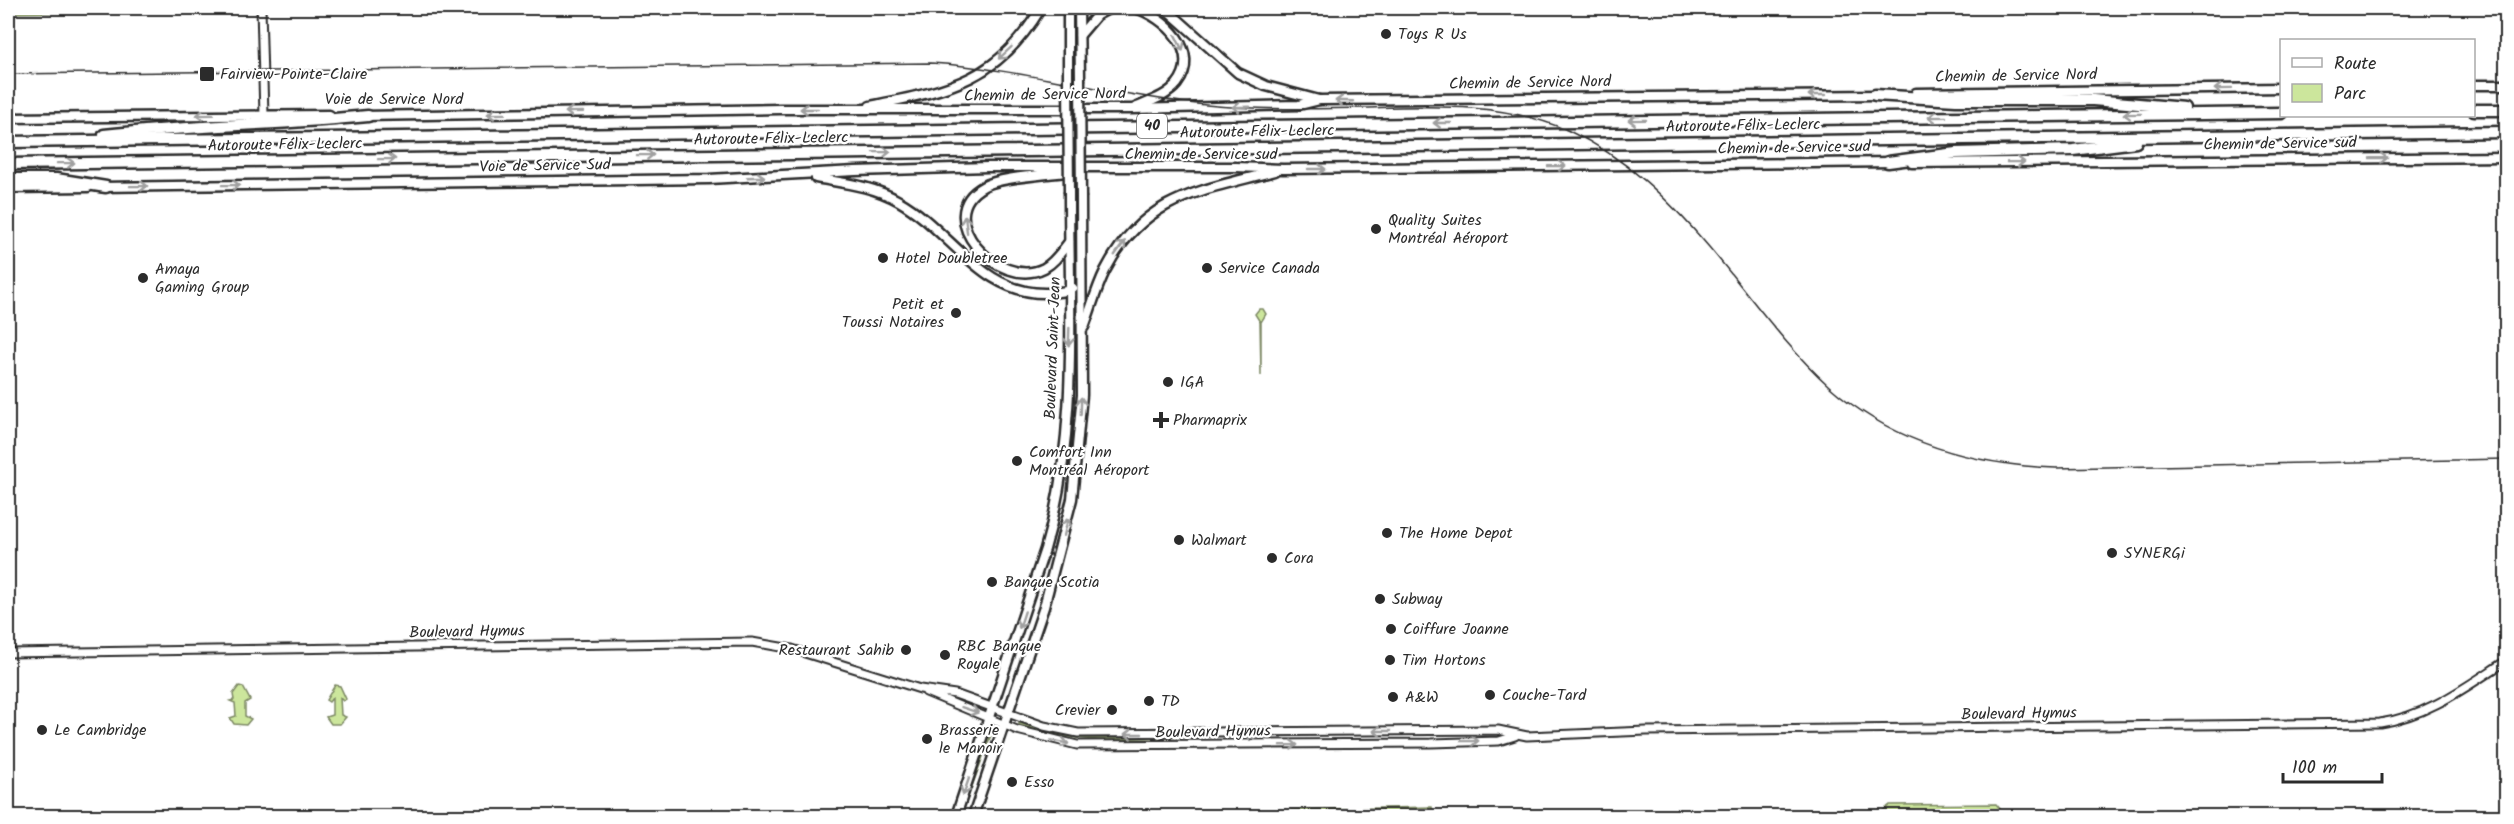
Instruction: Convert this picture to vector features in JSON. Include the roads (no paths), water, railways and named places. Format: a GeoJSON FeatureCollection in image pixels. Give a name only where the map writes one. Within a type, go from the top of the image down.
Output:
{"type":"FeatureCollection","features":[{"type":"Feature","properties":{"kind":"highway"},"geometry":{"type":"LineString","coordinates":[[1875,95],[1956,100],[2093,100],[2253,113]]}},
{"type":"Feature","properties":{"kind":"highway"},"geometry":{"type":"LineString","coordinates":[[2475,110],[2506,110]]}},
{"type":"Feature","properties":{"kind":"highway","name":"Autoroute Félix-Leclerc"},"geometry":{"type":"LineString","coordinates":[[8,142],[2280,113]]}},
{"type":"Feature","properties":{"kind":"highway"},"geometry":{"type":"LineString","coordinates":[[50,142],[169,127],[289,124],[368,116]]}},
{"type":"Feature","properties":{"kind":"highway","name":"Autoroute Félix-Leclerc"},"geometry":{"type":"LineString","coordinates":[[8,164],[2506,132]]}},
{"type":"Feature","properties":{"kind":"highway"},"geometry":{"type":"LineString","coordinates":[[1888,162],[1956,153],[2073,150],[2186,136]]}},
{"type":"Feature","properties":{"kind":"highway"},"geometry":{"type":"LineString","coordinates":[[8,179],[56,179],[106,187]]}},
{"type":"Feature","properties":{"kind":"main road"},"geometry":{"type":"LineString","coordinates":[[857,109],[943,91],[973,78],[993,64],[1018,41],[1041,8]]}},
{"type":"Feature","properties":{"kind":"main road","name":"Boulevard Saint-Jean"},"geometry":{"type":"LineString","coordinates":[[956,816],[1055,512],[1066,418],[1070,290],[1068,8]]}},
{"type":"Feature","properties":{"kind":"main road","name":"Boulevard Saint-Jean"},"geometry":{"type":"LineString","coordinates":[[973,816],[1044,607],[1069,516],[1081,417],[1079,8]]}},
{"type":"Feature","properties":{"kind":"main road"},"geometry":{"type":"LineString","coordinates":[[1080,35],[1097,15],[1110,8]]}},
{"type":"Feature","properties":{"kind":"main road"},"geometry":{"type":"LineString","coordinates":[[1131,109],[1156,99],[1172,89],[1180,78],[1185,64],[1183,50],[1172,30],[1156,16],[1135,8]]}},
{"type":"Feature","properties":{"kind":"main road"},"geometry":{"type":"LineString","coordinates":[[1165,8],[1238,73],[1257,84],[1319,100]]}},
{"type":"Feature","properties":{"kind":"main road"},"geometry":{"type":"LineString","coordinates":[[2475,86],[2506,85]]}},
{"type":"Feature","properties":{"kind":"main road","name":"Chemin de Service Nord"},"geometry":{"type":"LineString","coordinates":[[780,109],[951,111],[1131,109],[1299,105],[1319,100],[1875,95],[2280,88]]}},
{"type":"Feature","properties":{"kind":"main road","name":"Voie de Service Nord"},"geometry":{"type":"LineString","coordinates":[[8,118],[368,116],[780,109]]}},
{"type":"Feature","properties":{"kind":"main road","name":"Chemin de Service sud"},"geometry":{"type":"LineString","coordinates":[[1083,168],[1282,169],[2506,157]]}},
{"type":"Feature","properties":{"kind":"main road","name":"Voie de Service Sud"},"geometry":{"type":"LineString","coordinates":[[8,188],[709,179],[966,168],[1083,168]]}},
{"type":"Feature","properties":{"kind":"main road"},"geometry":{"type":"LineString","coordinates":[[1069,242],[1054,261],[1042,269],[1028,272],[1016,271],[997,264],[977,249],[966,229],[964,214],[973,194],[990,183],[1083,168]]}},
{"type":"Feature","properties":{"kind":"main road"},"geometry":{"type":"LineString","coordinates":[[1082,333],[1108,265],[1124,242],[1150,216],[1187,194],[1282,169]]}},
{"type":"Feature","properties":{"kind":"main road"},"geometry":{"type":"LineString","coordinates":[[803,175],[866,188],[895,198],[917,213],[989,276],[1009,287],[1033,292],[1070,290],[1081,283]]}},
{"type":"Feature","properties":{"kind":"street"},"geometry":{"type":"LineString","coordinates":[[261,8],[264,115]]}},
{"type":"Feature","properties":{"kind":"street","name":"Boulevard Hymus"},"geometry":{"type":"LineString","coordinates":[[8,653],[752,642],[792,649],[920,689],[950,704],[1051,740],[1086,746],[1499,741],[1515,736],[1646,731],[2380,723],[2406,718],[2430,708],[2506,661]]}},
{"type":"Feature","properties":{"kind":"street","name":"Boulevard Hymus"},"geometry":{"type":"LineString","coordinates":[[920,689],[955,694],[1054,728],[1086,733],[1498,730],[1515,736]]}},
{"type":"Feature","properties":{"kind":"street"},"geometry":{"type":"LineString","coordinates":[[1362,732],[1362,743]]}},
{"type":"Feature","properties":{"kind":"tram line"},"geometry":{"type":"LineString","coordinates":[[8,74],[931,63],[1000,71],[1206,105],[1285,109],[1442,107],[1494,110],[1520,115],[1569,131],[1609,153],[1628,167],[1662,196],[1694,230],[1782,336],[1829,386],[1879,422],[1935,447],[1994,462],[2056,468],[2506,459]]}},
{"type":"Feature","properties":{"kind":"place","name":"Toys R Us"},"geometry":{"type":"Point","coordinates":[1386,34]}},
{"type":"Feature","properties":{"kind":"place","name":"Fairview-Pointe-Claire"},"geometry":{"type":"Point","coordinates":[207,74]}},
{"type":"Feature","properties":{"kind":"place","name":"Quality Suites Montréal Aéroport"},"geometry":{"type":"Point","coordinates":[1376,229]}},
{"type":"Feature","properties":{"kind":"place","name":"Hotel Doubletree"},"geometry":{"type":"Point","coordinates":[883,258]}},
{"type":"Feature","properties":{"kind":"place","name":"Service Canada"},"geometry":{"type":"Point","coordinates":[1207,268]}},
{"type":"Feature","properties":{"kind":"place","name":"Amaya Gaming Group"},"geometry":{"type":"Point","coordinates":[143,278]}},
{"type":"Feature","properties":{"kind":"place","name":"Petit et Toussi Notaires"},"geometry":{"type":"Point","coordinates":[956,313]}},
{"type":"Feature","properties":{"kind":"place","name":"IGA"},"geometry":{"type":"Point","coordinates":[1168,382]}},
{"type":"Feature","properties":{"kind":"place","name":"Pharmaprix"},"geometry":{"type":"Point","coordinates":[1161,420]}},
{"type":"Feature","properties":{"kind":"place","name":"Comfort Inn Montréal Aéroport"},"geometry":{"type":"Point","coordinates":[1017,461]}},
{"type":"Feature","properties":{"kind":"place","name":"The Home Depot"},"geometry":{"type":"Point","coordinates":[1387,533]}},
{"type":"Feature","properties":{"kind":"place","name":"Walmart"},"geometry":{"type":"Point","coordinates":[1179,540]}},
{"type":"Feature","properties":{"kind":"place","name":"SYNERGi"},"geometry":{"type":"Point","coordinates":[2112,553]}},
{"type":"Feature","properties":{"kind":"place","name":"Cora"},"geometry":{"type":"Point","coordinates":[1272,558]}},
{"type":"Feature","properties":{"kind":"place","name":"Banque Scotia"},"geometry":{"type":"Point","coordinates":[992,582]}},
{"type":"Feature","properties":{"kind":"place","name":"Subway"},"geometry":{"type":"Point","coordinates":[1380,599]}},
{"type":"Feature","properties":{"kind":"place","name":"Coiffure Joanne"},"geometry":{"type":"Point","coordinates":[1391,629]}},
{"type":"Feature","properties":{"kind":"place","name":"Restaurant Sahib"},"geometry":{"type":"Point","coordinates":[906,650]}},
{"type":"Feature","properties":{"kind":"place","name":"RBC Banque Royale"},"geometry":{"type":"Point","coordinates":[945,655]}},
{"type":"Feature","properties":{"kind":"place","name":"Tim Hortons"},"geometry":{"type":"Point","coordinates":[1390,660]}},
{"type":"Feature","properties":{"kind":"place","name":"Couche-Tard"},"geometry":{"type":"Point","coordinates":[1490,695]}},
{"type":"Feature","properties":{"kind":"place","name":"A&W"},"geometry":{"type":"Point","coordinates":[1393,697]}},
{"type":"Feature","properties":{"kind":"place","name":"TD"},"geometry":{"type":"Point","coordinates":[1149,701]}},
{"type":"Feature","properties":{"kind":"place","name":"Crevier"},"geometry":{"type":"Point","coordinates":[1112,710]}},
{"type":"Feature","properties":{"kind":"place","name":"Le Cambridge"},"geometry":{"type":"Point","coordinates":[42,730]}},
{"type":"Feature","properties":{"kind":"place","name":"Brasserie le Manoir"},"geometry":{"type":"Point","coordinates":[927,739]}},
{"type":"Feature","properties":{"kind":"place","name":"Esso"},"geometry":{"type":"Point","coordinates":[1012,782]}}]}
